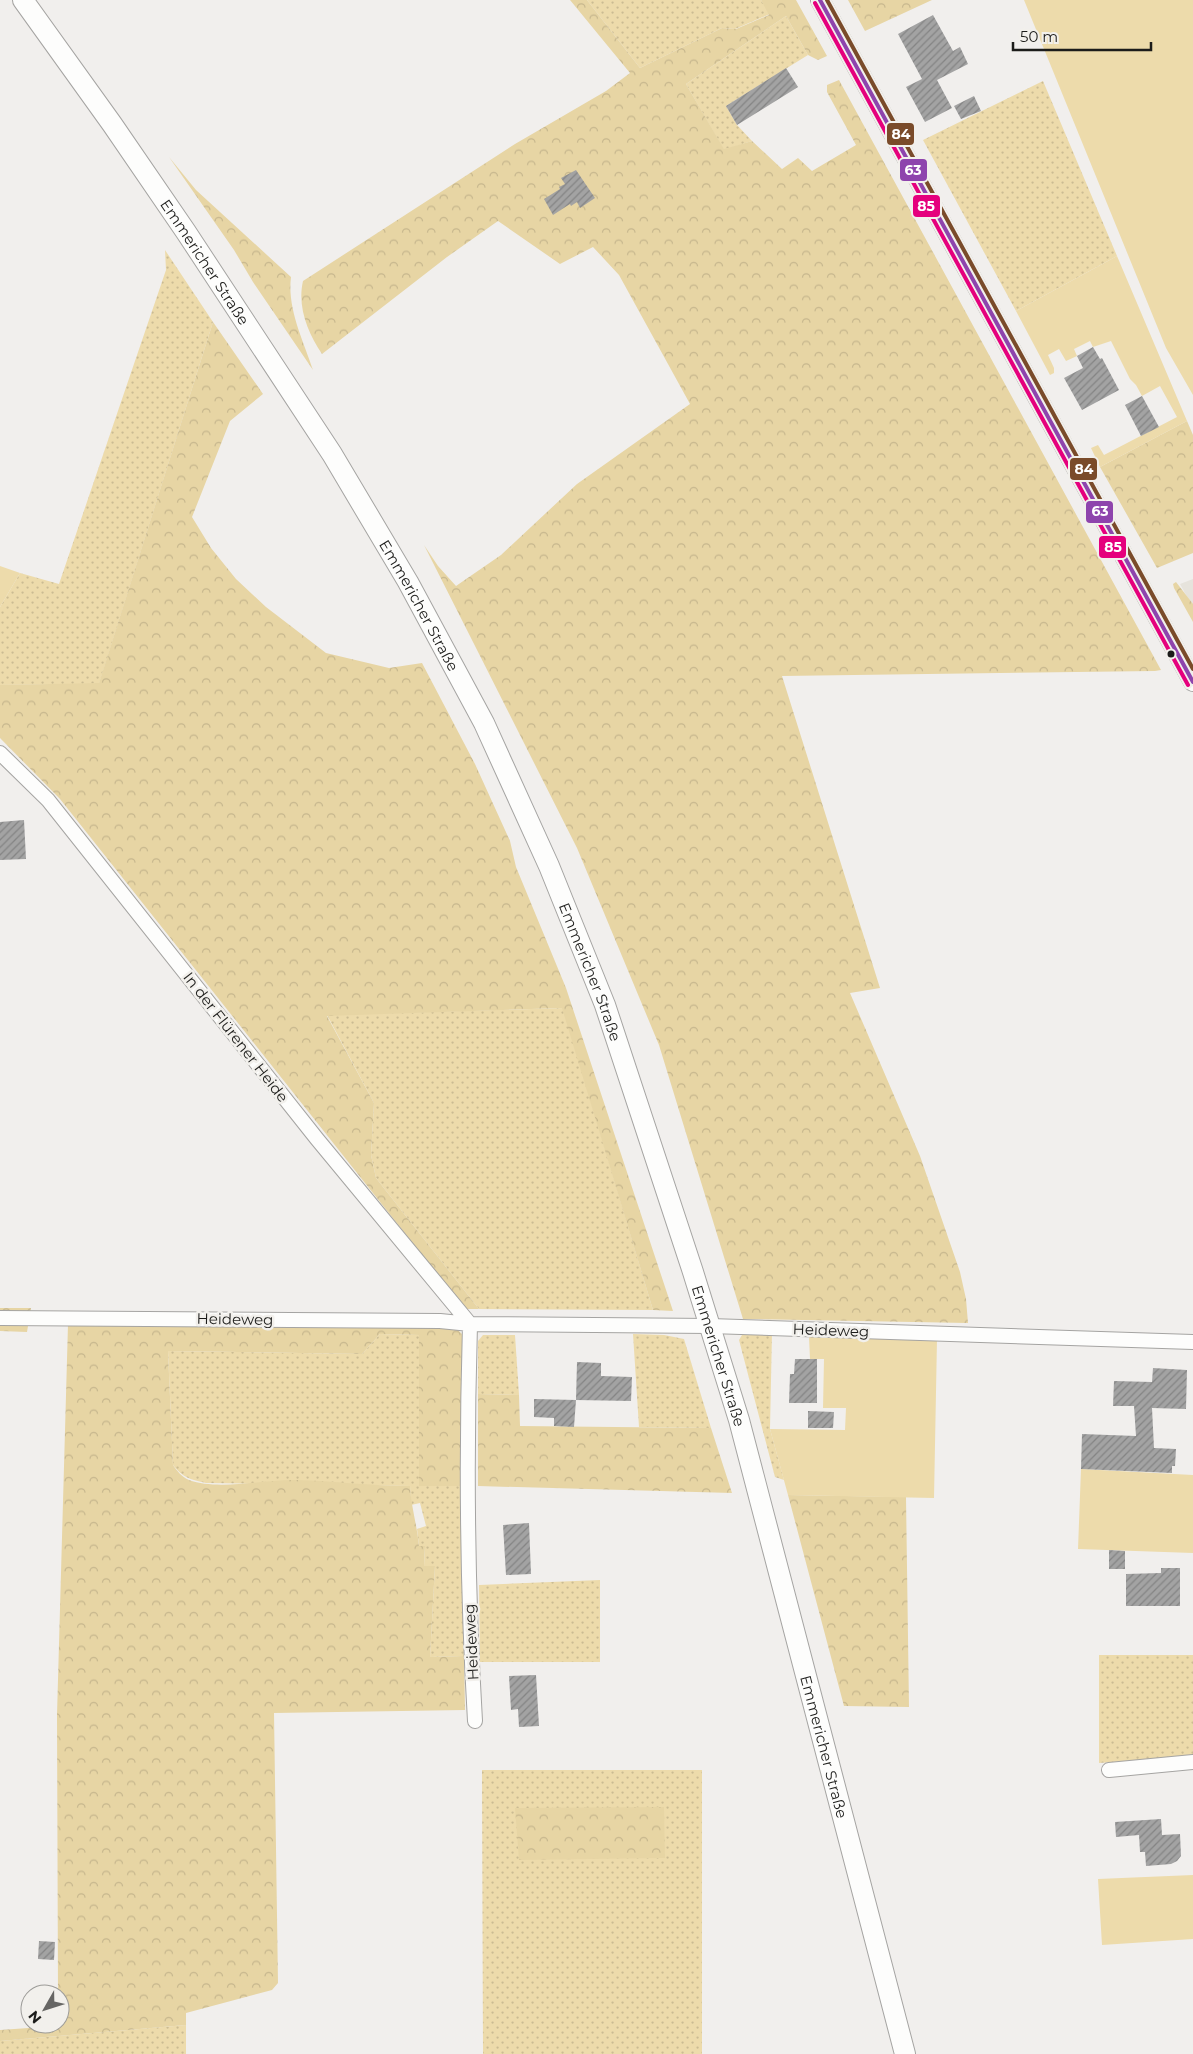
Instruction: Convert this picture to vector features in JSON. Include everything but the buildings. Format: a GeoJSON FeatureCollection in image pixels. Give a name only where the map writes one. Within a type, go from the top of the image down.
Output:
{"type":"FeatureCollection","features":[{"type":"Feature","properties":{"kind":"main road","name":"Emmericher Straße"},"geometry":{"type":"LineString","coordinates":[[23,0],[176,217],[332,454],[408,582],[484,723],[549,866],[605,1005],[739,1420],[904,2054]]}},
{"type":"Feature","properties":{"kind":"street"},"geometry":{"type":"LineString","coordinates":[[820,0],[1193,682]]}},
{"type":"Feature","properties":{"kind":"street","name":"In der Flürener Heide"},"geometry":{"type":"LineString","coordinates":[[0,752],[48,800],[317,1139],[470,1324]]}},
{"type":"Feature","properties":{"kind":"street","name":"Heideweg"},"geometry":{"type":"LineString","coordinates":[[0,1318],[440,1321],[470,1324],[710,1326],[1193,1342]]}},
{"type":"Feature","properties":{"kind":"street","name":"Heideweg"},"geometry":{"type":"LineString","coordinates":[[470,1324],[466,1437],[469,1609],[475,1720]]}},
{"type":"Feature","properties":{"kind":"street"},"geometry":{"type":"LineString","coordinates":[[1109,1770],[1193,1762]]}},
{"type":"Feature","properties":{"kind":"shaded area"},"geometry":{"type":"Polygon","coordinates":[[[587,0],[761,0],[770,14],[735,29],[722,28],[640,68],[587,0]]]}},
{"type":"Feature","properties":{"kind":"shaded area"},"geometry":{"type":"Polygon","coordinates":[[[1024,0],[1193,0],[1193,395],[1166,348],[1024,0]]]}},
{"type":"Feature","properties":{"kind":"shaded area"},"geometry":{"type":"Polygon","coordinates":[[[786,16],[808,55],[726,106],[737,125],[752,141],[724,150],[686,84],[786,16]]]}},
{"type":"Feature","properties":{"kind":"shaded area"},"geometry":{"type":"Polygon","coordinates":[[[1043,81],[1117,256],[1016,311],[923,140],[1043,81]]]}},
{"type":"Feature","properties":{"kind":"shaded area"},"geometry":{"type":"Polygon","coordinates":[[[165,250],[213,322],[99,684],[0,685],[0,607],[20,573],[59,584],[166,270],[165,250]]]}},
{"type":"Feature","properties":{"kind":"shaded area"},"geometry":{"type":"Polygon","coordinates":[[[1117,256],[1187,421],[1100,467],[1091,448],[1098,445],[1104,455],[1177,417],[1160,386],[1142,396],[1130,379],[1111,341],[1093,347],[1090,341],[1074,349],[1077,356],[1066,361],[1059,349],[1048,355],[1054,368],[1054,373],[1050,375],[1016,311],[1117,256]]]}},
{"type":"Feature","properties":{"kind":"shaded area"},"geometry":{"type":"Polygon","coordinates":[[[0,566],[20,573],[0,607],[0,566]]]}},
{"type":"Feature","properties":{"kind":"shaded area"},"geometry":{"type":"Polygon","coordinates":[[[1193,579],[1193,604],[1191,604],[1180,584],[1193,579]]]}},
{"type":"Feature","properties":{"kind":"shaded area"},"geometry":{"type":"Polygon","coordinates":[[[563,1008],[653,1310],[479,1309],[376,1178],[371,1155],[374,1103],[327,1015],[563,1008]]]}},
{"type":"Feature","properties":{"kind":"shaded area"},"geometry":{"type":"Polygon","coordinates":[[[748,1332],[772,1332],[770,1429],[784,1480],[775,1477],[739,1340],[742,1335],[748,1332]]]}},
{"type":"Feature","properties":{"kind":"shaded area"},"geometry":{"type":"Polygon","coordinates":[[[380,1334],[419,1335],[419,1485],[461,1486],[464,1656],[430,1657],[435,1566],[424,1566],[425,1546],[419,1546],[417,1529],[426,1526],[420,1503],[411,1505],[410,1486],[206,1483],[187,1477],[173,1465],[168,1351],[362,1354],[380,1334]]]}},
{"type":"Feature","properties":{"kind":"shaded area"},"geometry":{"type":"Polygon","coordinates":[[[633,1334],[664,1335],[684,1339],[711,1428],[639,1427],[633,1334]]]}},
{"type":"Feature","properties":{"kind":"shaded area"},"geometry":{"type":"Polygon","coordinates":[[[483,1335],[515,1335],[519,1395],[478,1394],[478,1341],[483,1335]]]}},
{"type":"Feature","properties":{"kind":"shaded area"},"geometry":{"type":"Polygon","coordinates":[[[809,1337],[937,1339],[934,1498],[788,1495],[770,1429],[845,1430],[846,1408],[823,1408],[824,1359],[810,1359],[809,1337]]]}},
{"type":"Feature","properties":{"kind":"shaded area"},"geometry":{"type":"Polygon","coordinates":[[[1081,1469],[1193,1475],[1193,1553],[1078,1549],[1081,1469]]]}},
{"type":"Feature","properties":{"kind":"shaded area"},"geometry":{"type":"Polygon","coordinates":[[[600,1580],[600,1662],[480,1662],[479,1585],[600,1580]]]}},
{"type":"Feature","properties":{"kind":"shaded area"},"geometry":{"type":"Polygon","coordinates":[[[1099,1655],[1193,1655],[1193,1756],[1099,1763],[1099,1655]]]}},
{"type":"Feature","properties":{"kind":"shaded area"},"geometry":{"type":"Polygon","coordinates":[[[482,1770],[702,1770],[702,2054],[483,2054],[482,1770]]]}},
{"type":"Feature","properties":{"kind":"shaded area"},"geometry":{"type":"Polygon","coordinates":[[[1193,1875],[1193,1939],[1102,1945],[1098,1879],[1193,1875]]]}},
{"type":"Feature","properties":{"kind":"shaded area"},"geometry":{"type":"Polygon","coordinates":[[[186,2025],[186,2054],[0,2054],[0,2041],[186,2025]]]}},
{"type":"Feature","properties":{"kind":"green space"},"geometry":{"type":"Polygon","coordinates":[[[570,0],[587,0],[640,68],[722,28],[736,29],[769,15],[761,0],[796,0],[827,56],[818,60],[808,55],[786,16],[686,84],[724,149],[752,141],[782,169],[798,158],[812,171],[856,145],[827,92],[827,85],[839,80],[1161,670],[782,676],[880,988],[850,993],[920,1156],[960,1272],[966,1299],[968,1323],[743,1319],[659,1045],[577,848],[424,545],[438,566],[456,586],[501,555],[577,484],[690,404],[619,275],[593,247],[560,264],[498,221],[447,257],[322,354],[308,329],[301,300],[303,281],[515,144],[606,91],[630,73],[570,0]]]}},
{"type":"Feature","properties":{"kind":"green space"},"geometry":{"type":"Polygon","coordinates":[[[848,0],[932,0],[865,31],[848,0]]]}},
{"type":"Feature","properties":{"kind":"green space"},"geometry":{"type":"Polygon","coordinates":[[[169,157],[196,190],[291,277],[291,300],[313,370],[253,282],[234,250],[169,157]]]}},
{"type":"Feature","properties":{"kind":"green space"},"geometry":{"type":"Polygon","coordinates":[[[213,322],[263,394],[230,421],[192,517],[211,548],[236,579],[266,607],[326,653],[389,668],[422,663],[475,764],[510,841],[516,867],[566,988],[673,1311],[653,1310],[562,1008],[327,1016],[374,1103],[371,1155],[376,1178],[479,1309],[465,1309],[60,799],[0,738],[0,685],[99,683],[213,322]]]}},
{"type":"Feature","properties":{"kind":"green space"},"geometry":{"type":"Polygon","coordinates":[[[1187,421],[1193,435],[1193,553],[1157,568],[1100,467],[1187,421]]]}},
{"type":"Feature","properties":{"kind":"green space"},"geometry":{"type":"Polygon","coordinates":[[[1176,582],[1193,604],[1193,622],[1174,588],[1173,584],[1176,582]]]}},
{"type":"Feature","properties":{"kind":"green space"},"geometry":{"type":"Polygon","coordinates":[[[0,1308],[31,1308],[27,1332],[0,1331],[0,1308]]]}},
{"type":"Feature","properties":{"kind":"green space"},"geometry":{"type":"Polygon","coordinates":[[[68,1324],[456,1328],[463,1335],[461,1486],[419,1486],[419,1335],[380,1334],[362,1354],[168,1351],[173,1465],[186,1479],[201,1483],[228,1485],[296,1480],[410,1486],[419,1546],[425,1546],[424,1566],[435,1566],[430,1657],[464,1656],[465,1710],[274,1713],[278,1983],[272,1990],[186,2013],[186,2025],[0,2041],[0,2030],[20,2029],[20,2034],[70,2034],[70,1984],[58,1984],[57,1715],[68,1324]]]}},
{"type":"Feature","properties":{"kind":"green space"},"geometry":{"type":"Polygon","coordinates":[[[478,1394],[519,1395],[520,1426],[711,1428],[732,1493],[478,1486],[478,1394]]]}},
{"type":"Feature","properties":{"kind":"green space"},"geometry":{"type":"Polygon","coordinates":[[[788,1495],[906,1497],[909,1707],[844,1706],[788,1495]]]}},
{"type":"Feature","properties":{"kind":"green space"},"geometry":{"type":"Polygon","coordinates":[[[664,1807],[665,1858],[519,1860],[515,1808],[664,1807]]]}},
{"type":"Feature","properties":{"kind":"transit line","name":"63"},"geometry":{"type":"LineString","coordinates":[[820,0],[1193,682]]}},
{"type":"Feature","properties":{"kind":"transit line","name":"84"},"geometry":{"type":"LineString","coordinates":[[827,0],[1193,669]]}},
{"type":"Feature","properties":{"kind":"transit line","name":"85"},"geometry":{"type":"LineString","coordinates":[[815,3],[1188,685]]}}]}
